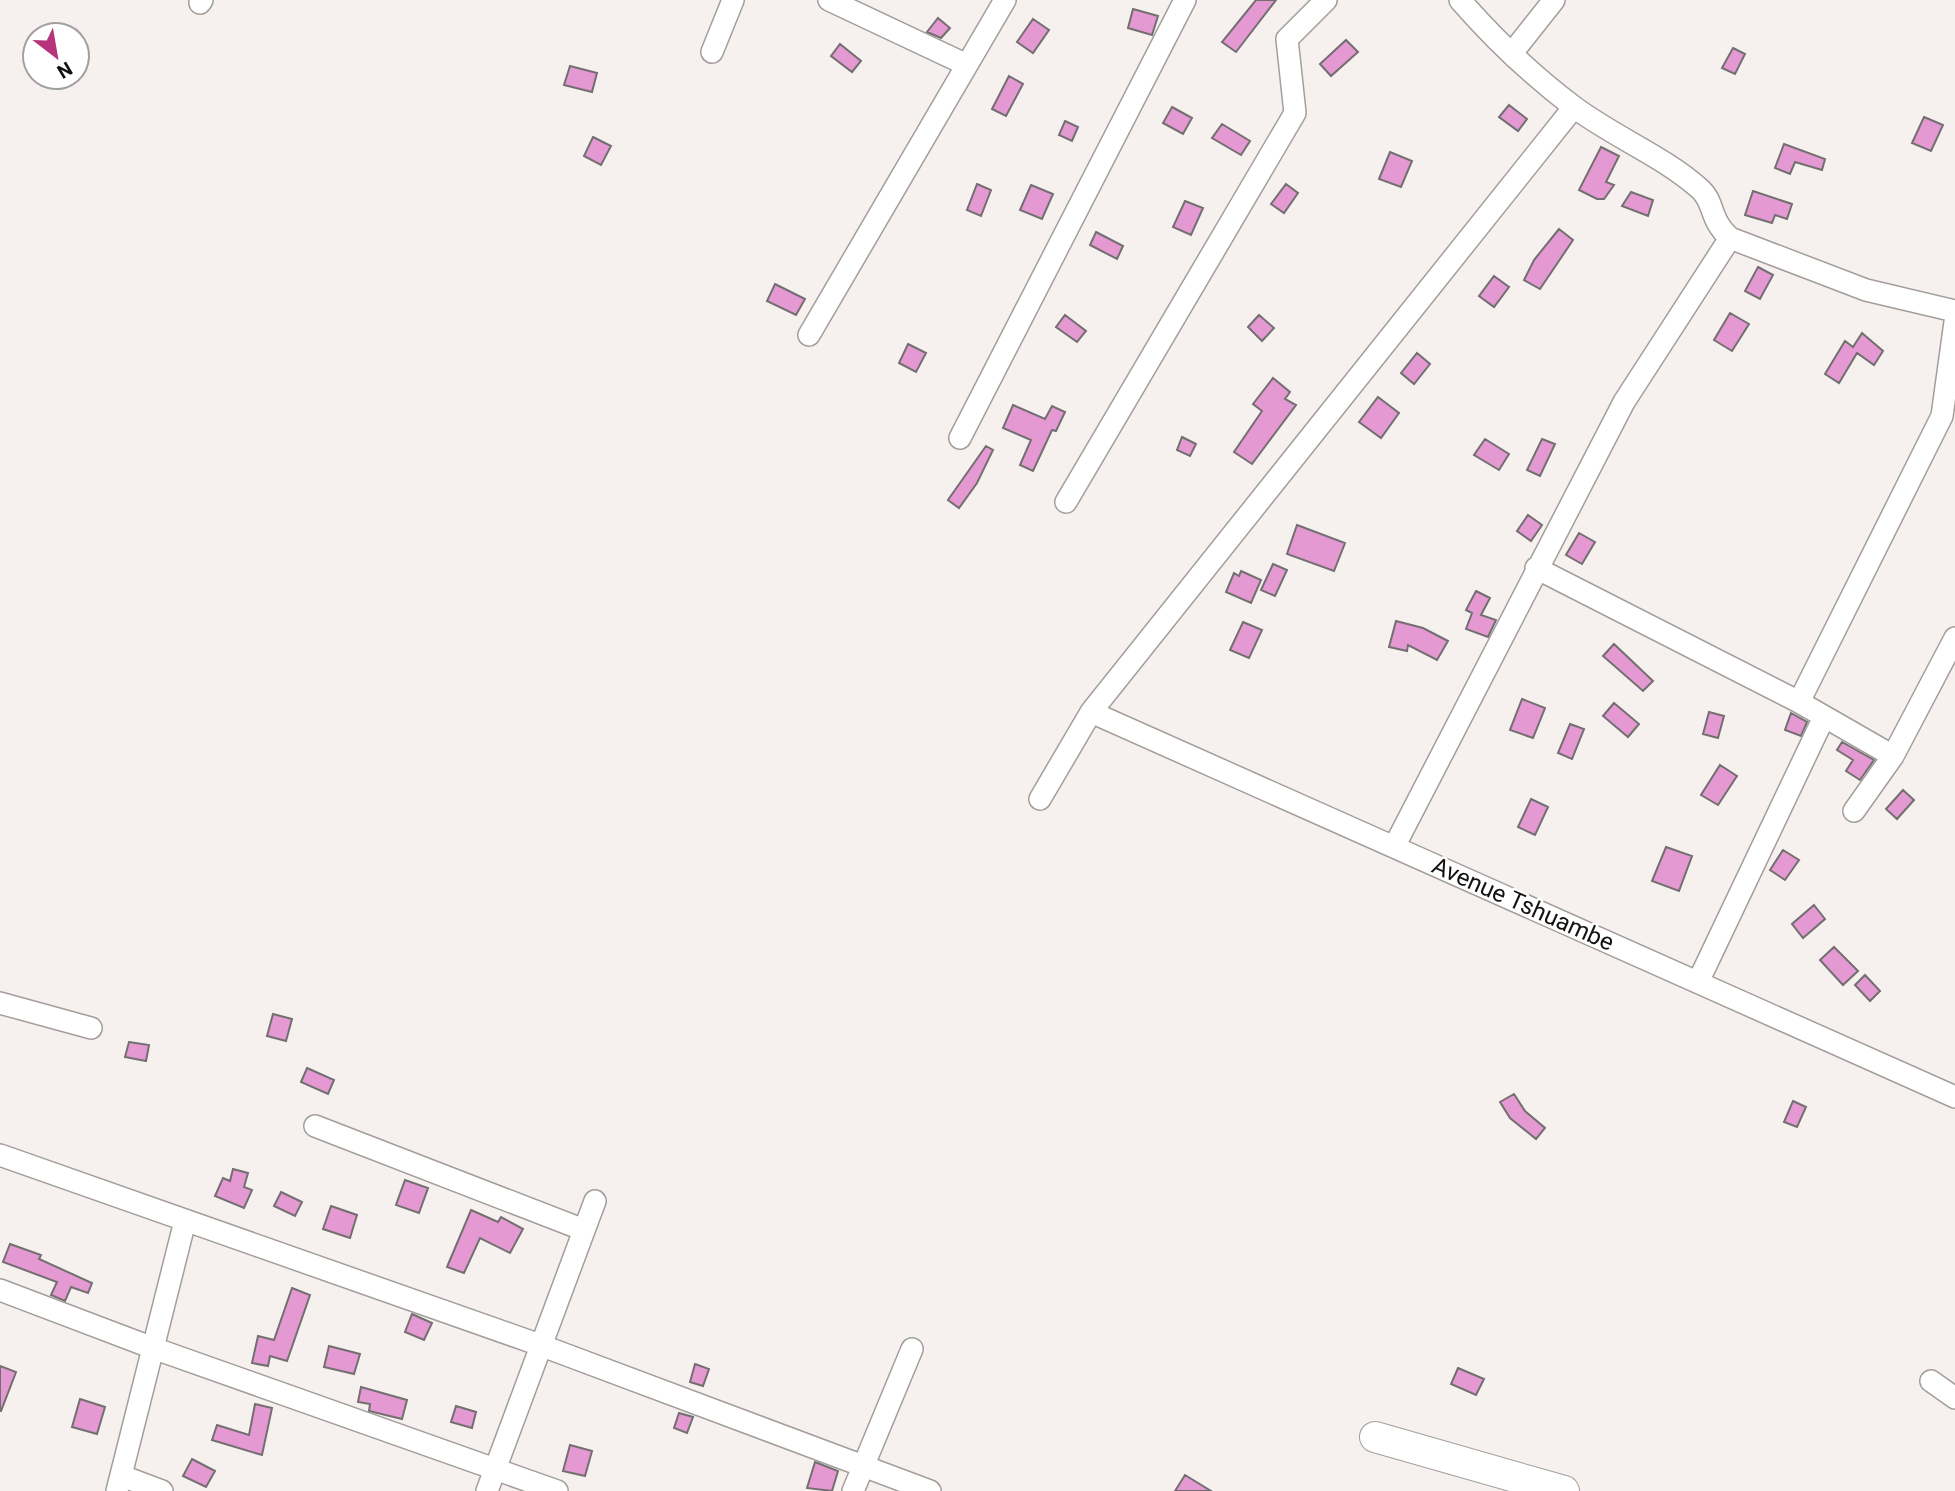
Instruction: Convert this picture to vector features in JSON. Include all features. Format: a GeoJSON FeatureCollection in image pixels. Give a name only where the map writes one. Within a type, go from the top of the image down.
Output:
{"type":"FeatureCollection","features":[{"type":"Feature","properties":{"kind":"street"},"geometry":{"type":"LineString","coordinates":[[712,52],[733,0]]}},
{"type":"Feature","properties":{"kind":"street"},"geometry":{"type":"LineString","coordinates":[[829,0],[967,65]]}},
{"type":"Feature","properties":{"kind":"street"},"geometry":{"type":"LineString","coordinates":[[809,335],[1005,0]]}},
{"type":"Feature","properties":{"kind":"street"},"geometry":{"type":"LineString","coordinates":[[960,438],[1185,0]]}},
{"type":"Feature","properties":{"kind":"street"},"geometry":{"type":"LineString","coordinates":[[1066,502],[1295,113],[1287,39],[1326,0]]}},
{"type":"Feature","properties":{"kind":"street"},"geometry":{"type":"LineString","coordinates":[[1460,0],[1488,32],[1574,107],[1683,175],[1703,191],[1719,229],[1730,238],[1866,290],[1955,311]]}},
{"type":"Feature","properties":{"kind":"street"},"geometry":{"type":"LineString","coordinates":[[1512,53],[1554,0]]}},
{"type":"Feature","properties":{"kind":"street"},"geometry":{"type":"LineString","coordinates":[[1040,799],[1091,712],[1266,489],[1574,107]]}},
{"type":"Feature","properties":{"kind":"street"},"geometry":{"type":"LineString","coordinates":[[1394,847],[1624,402],[1730,238]]}},
{"type":"Feature","properties":{"kind":"street"},"geometry":{"type":"LineString","coordinates":[[1799,702],[1942,416],[1955,322]]}},
{"type":"Feature","properties":{"kind":"street"},"geometry":{"type":"LineString","coordinates":[[1536,568],[1799,702],[1893,756]]}},
{"type":"Feature","properties":{"kind":"street"},"geometry":{"type":"LineString","coordinates":[[1854,811],[1893,756],[1955,638]]}},
{"type":"Feature","properties":{"kind":"street","name":"Avenue Tshuambe"},"geometry":{"type":"LineString","coordinates":[[1091,712],[1955,1097]]}},
{"type":"Feature","properties":{"kind":"street"},"geometry":{"type":"LineString","coordinates":[[1698,982],[1824,717]]}},
{"type":"Feature","properties":{"kind":"street"},"geometry":{"type":"LineString","coordinates":[[0,1003],[91,1028]]}},
{"type":"Feature","properties":{"kind":"street"},"geometry":{"type":"LineString","coordinates":[[314,1126],[584,1230]]}},
{"type":"Feature","properties":{"kind":"street"},"geometry":{"type":"LineString","coordinates":[[0,1155],[540,1345],[930,1491]]}},
{"type":"Feature","properties":{"kind":"street"},"geometry":{"type":"LineString","coordinates":[[487,1491],[595,1201]]}},
{"type":"Feature","properties":{"kind":"street"},"geometry":{"type":"LineString","coordinates":[[162,1491],[120,1484],[185,1221]]}},
{"type":"Feature","properties":{"kind":"street"},"geometry":{"type":"LineString","coordinates":[[0,1290],[153,1348],[557,1491]]}},
{"type":"Feature","properties":{"kind":"street"},"geometry":{"type":"LineString","coordinates":[[853,1491],[912,1349]]}},
{"type":"Feature","properties":{"kind":"street"},"geometry":{"type":"LineString","coordinates":[[1931,1381],[1955,1398]]}},
{"type":"Feature","properties":{"kind":"street"},"geometry":{"type":"LineString","coordinates":[[1375,1437],[1564,1491]]}},
{"type":"Feature","properties":{"kind":"building"},"geometry":{"type":"Polygon","coordinates":[[[1256,0],[1276,0],[1236,52],[1222,42],[1256,0]]]}},
{"type":"Feature","properties":{"kind":"building"},"geometry":{"type":"Polygon","coordinates":[[[1133,9],[1158,16],[1152,35],[1128,28],[1133,9]]]}},
{"type":"Feature","properties":{"kind":"building"},"geometry":{"type":"Polygon","coordinates":[[[938,18],[950,28],[941,38],[927,32],[938,18]]]}},
{"type":"Feature","properties":{"kind":"building"},"geometry":{"type":"Polygon","coordinates":[[[1033,19],[1049,30],[1033,53],[1017,42],[1033,19]]]}},
{"type":"Feature","properties":{"kind":"building"},"geometry":{"type":"Polygon","coordinates":[[[1346,40],[1358,52],[1331,76],[1320,64],[1346,40]]]}},
{"type":"Feature","properties":{"kind":"building"},"geometry":{"type":"Polygon","coordinates":[[[840,44],[861,61],[852,72],[831,56],[840,44]]]}},
{"type":"Feature","properties":{"kind":"building"},"geometry":{"type":"Polygon","coordinates":[[[1733,48],[1745,54],[1735,74],[1722,68],[1733,48]]]}},
{"type":"Feature","properties":{"kind":"building"},"geometry":{"type":"Polygon","coordinates":[[[570,66],[597,73],[592,92],[564,85],[570,66]]]}},
{"type":"Feature","properties":{"kind":"building"},"geometry":{"type":"Polygon","coordinates":[[[1009,76],[1023,84],[1006,116],[992,109],[1009,76]]]}},
{"type":"Feature","properties":{"kind":"building"},"geometry":{"type":"Polygon","coordinates":[[[1509,105],[1527,119],[1518,131],[1499,117],[1509,105]]]}},
{"type":"Feature","properties":{"kind":"building"},"geometry":{"type":"Polygon","coordinates":[[[1172,107],[1192,118],[1183,134],[1163,123],[1172,107]]]}},
{"type":"Feature","properties":{"kind":"building"},"geometry":{"type":"Polygon","coordinates":[[[1924,117],[1943,125],[1931,151],[1912,143],[1924,117]]]}},
{"type":"Feature","properties":{"kind":"building"},"geometry":{"type":"Polygon","coordinates":[[[1065,121],[1078,127],[1072,141],[1059,135],[1065,121]]]}},
{"type":"Feature","properties":{"kind":"building"},"geometry":{"type":"Polygon","coordinates":[[[1222,124],[1250,141],[1241,155],[1212,138],[1222,124]]]}},
{"type":"Feature","properties":{"kind":"building"},"geometry":{"type":"Polygon","coordinates":[[[593,137],[611,146],[601,165],[584,156],[593,137]]]}},
{"type":"Feature","properties":{"kind":"building"},"geometry":{"type":"Polygon","coordinates":[[[1784,144],[1825,159],[1822,170],[1795,162],[1790,174],[1775,168],[1784,144]]]}},
{"type":"Feature","properties":{"kind":"building"},"geometry":{"type":"Polygon","coordinates":[[[1601,147],[1619,156],[1606,182],[1614,185],[1604,199],[1597,199],[1579,190],[1601,147]]]}},
{"type":"Feature","properties":{"kind":"building"},"geometry":{"type":"Polygon","coordinates":[[[1390,152],[1412,161],[1401,187],[1379,179],[1390,152]]]}},
{"type":"Feature","properties":{"kind":"building"},"geometry":{"type":"Polygon","coordinates":[[[977,184],[991,190],[981,216],[967,210],[977,184]]]}},
{"type":"Feature","properties":{"kind":"building"},"geometry":{"type":"Polygon","coordinates":[[[1286,184],[1298,193],[1284,213],[1271,204],[1286,184]]]}},
{"type":"Feature","properties":{"kind":"building"},"geometry":{"type":"Polygon","coordinates":[[[1031,185],[1053,194],[1042,219],[1020,210],[1031,185]]]}},
{"type":"Feature","properties":{"kind":"building"},"geometry":{"type":"Polygon","coordinates":[[[1753,191],[1792,204],[1787,219],[1775,215],[1772,223],[1745,215],[1753,191]]]}},
{"type":"Feature","properties":{"kind":"building"},"geometry":{"type":"Polygon","coordinates":[[[1631,192],[1653,200],[1648,216],[1622,206],[1631,192]]]}},
{"type":"Feature","properties":{"kind":"building"},"geometry":{"type":"Polygon","coordinates":[[[1185,201],[1203,208],[1191,235],[1173,227],[1185,201]]]}},
{"type":"Feature","properties":{"kind":"building"},"geometry":{"type":"Polygon","coordinates":[[[1559,229],[1573,240],[1540,289],[1524,280],[1534,260],[1559,229]]]}},
{"type":"Feature","properties":{"kind":"building"},"geometry":{"type":"Polygon","coordinates":[[[1096,232],[1123,246],[1117,259],[1090,245],[1096,232]]]}},
{"type":"Feature","properties":{"kind":"building"},"geometry":{"type":"Polygon","coordinates":[[[1758,267],[1773,275],[1760,299],[1745,291],[1758,267]]]}},
{"type":"Feature","properties":{"kind":"building"},"geometry":{"type":"Polygon","coordinates":[[[1494,276],[1509,287],[1494,307],[1479,296],[1494,276]]]}},
{"type":"Feature","properties":{"kind":"building"},"geometry":{"type":"Polygon","coordinates":[[[775,284],[805,299],[796,315],[767,301],[775,284]]]}},
{"type":"Feature","properties":{"kind":"building"},"geometry":{"type":"Polygon","coordinates":[[[1730,313],[1749,324],[1732,351],[1714,340],[1730,313]]]}},
{"type":"Feature","properties":{"kind":"building"},"geometry":{"type":"Polygon","coordinates":[[[1065,315],[1086,331],[1077,342],[1056,327],[1065,315]]]}},
{"type":"Feature","properties":{"kind":"building"},"geometry":{"type":"Polygon","coordinates":[[[1259,315],[1274,328],[1262,341],[1248,327],[1259,315]]]}},
{"type":"Feature","properties":{"kind":"building"},"geometry":{"type":"Polygon","coordinates":[[[1862,333],[1883,351],[1874,365],[1857,353],[1839,383],[1825,374],[1845,341],[1853,347],[1862,333]]]}},
{"type":"Feature","properties":{"kind":"building"},"geometry":{"type":"Polygon","coordinates":[[[908,344],[926,353],[916,372],[899,363],[908,344]]]}},
{"type":"Feature","properties":{"kind":"building"},"geometry":{"type":"Polygon","coordinates":[[[1417,353],[1430,364],[1414,384],[1401,373],[1417,353]]]}},
{"type":"Feature","properties":{"kind":"building"},"geometry":{"type":"Polygon","coordinates":[[[1273,378],[1290,392],[1285,399],[1296,405],[1252,464],[1234,452],[1262,411],[1253,404],[1273,378]]]}},
{"type":"Feature","properties":{"kind":"building"},"geometry":{"type":"Polygon","coordinates":[[[1378,397],[1399,413],[1381,438],[1359,422],[1378,397]]]}},
{"type":"Feature","properties":{"kind":"building"},"geometry":{"type":"Polygon","coordinates":[[[1013,405],[1045,419],[1052,406],[1065,412],[1056,431],[1052,430],[1033,471],[1020,465],[1031,440],[1003,428],[1013,405]]]}},
{"type":"Feature","properties":{"kind":"building"},"geometry":{"type":"Polygon","coordinates":[[[1182,437],[1196,444],[1190,456],[1177,450],[1182,437]]]}},
{"type":"Feature","properties":{"kind":"building"},"geometry":{"type":"Polygon","coordinates":[[[1485,439],[1509,454],[1499,470],[1474,455],[1485,439]]]}},
{"type":"Feature","properties":{"kind":"building"},"geometry":{"type":"Polygon","coordinates":[[[1542,439],[1555,444],[1540,476],[1527,470],[1542,439]]]}},
{"type":"Feature","properties":{"kind":"building"},"geometry":{"type":"Polygon","coordinates":[[[986,446],[993,450],[977,483],[959,508],[948,500],[986,446]]]}},
{"type":"Feature","properties":{"kind":"building"},"geometry":{"type":"Polygon","coordinates":[[[1528,515],[1542,525],[1531,541],[1517,531],[1528,515]]]}},
{"type":"Feature","properties":{"kind":"building"},"geometry":{"type":"Polygon","coordinates":[[[1297,525],[1345,543],[1334,571],[1287,554],[1297,525]]]}},
{"type":"Feature","properties":{"kind":"building"},"geometry":{"type":"Polygon","coordinates":[[[1579,533],[1595,542],[1582,564],[1566,555],[1579,533]]]}},
{"type":"Feature","properties":{"kind":"building"},"geometry":{"type":"Polygon","coordinates":[[[1273,564],[1287,570],[1275,596],[1261,590],[1273,564]]]}},
{"type":"Feature","properties":{"kind":"building"},"geometry":{"type":"Polygon","coordinates":[[[1241,571],[1261,580],[1251,603],[1226,592],[1234,573],[1239,576],[1241,571]]]}},
{"type":"Feature","properties":{"kind":"building"},"geometry":{"type":"Polygon","coordinates":[[[1476,591],[1490,598],[1481,615],[1496,620],[1488,637],[1466,629],[1472,613],[1466,610],[1476,591]]]}},
{"type":"Feature","properties":{"kind":"building"},"geometry":{"type":"Polygon","coordinates":[[[1396,621],[1423,628],[1448,641],[1437,660],[1408,645],[1407,651],[1389,647],[1396,621]]]}},
{"type":"Feature","properties":{"kind":"building"},"geometry":{"type":"Polygon","coordinates":[[[1243,622],[1262,630],[1249,658],[1230,650],[1243,622]]]}},
{"type":"Feature","properties":{"kind":"building"},"geometry":{"type":"Polygon","coordinates":[[[1614,644],[1653,681],[1643,691],[1603,656],[1614,644]]]}},
{"type":"Feature","properties":{"kind":"building"},"geometry":{"type":"Polygon","coordinates":[[[1522,699],[1545,708],[1533,738],[1510,730],[1522,699]]]}},
{"type":"Feature","properties":{"kind":"building"},"geometry":{"type":"Polygon","coordinates":[[[1614,703],[1639,724],[1628,737],[1603,716],[1614,703]]]}},
{"type":"Feature","properties":{"kind":"building"},"geometry":{"type":"Polygon","coordinates":[[[1709,712],[1724,716],[1718,738],[1703,734],[1709,712]]]}},
{"type":"Feature","properties":{"kind":"building"},"geometry":{"type":"Polygon","coordinates":[[[1791,713],[1807,722],[1801,736],[1785,730],[1791,713]]]}},
{"type":"Feature","properties":{"kind":"building"},"geometry":{"type":"Polygon","coordinates":[[[1570,724],[1584,729],[1572,759],[1558,753],[1570,724]]]}},
{"type":"Feature","properties":{"kind":"building"},"geometry":{"type":"Polygon","coordinates":[[[1842,742],[1874,760],[1860,780],[1846,771],[1853,760],[1837,750],[1842,742]]]}},
{"type":"Feature","properties":{"kind":"building"},"geometry":{"type":"Polygon","coordinates":[[[1720,765],[1737,776],[1718,805],[1701,795],[1720,765]]]}},
{"type":"Feature","properties":{"kind":"building"},"geometry":{"type":"Polygon","coordinates":[[[1903,790],[1914,800],[1897,819],[1886,809],[1903,790]]]}},
{"type":"Feature","properties":{"kind":"building"},"geometry":{"type":"Polygon","coordinates":[[[1531,799],[1548,807],[1535,835],[1518,827],[1531,799]]]}},
{"type":"Feature","properties":{"kind":"building"},"geometry":{"type":"Polygon","coordinates":[[[1666,847],[1692,856],[1679,891],[1652,881],[1666,847]]]}},
{"type":"Feature","properties":{"kind":"building"},"geometry":{"type":"Polygon","coordinates":[[[1783,850],[1799,860],[1785,880],[1770,870],[1783,850]]]}},
{"type":"Feature","properties":{"kind":"building"},"geometry":{"type":"Polygon","coordinates":[[[1814,905],[1825,919],[1803,938],[1792,924],[1814,905]]]}},
{"type":"Feature","properties":{"kind":"building"},"geometry":{"type":"Polygon","coordinates":[[[1834,947],[1858,971],[1843,985],[1820,960],[1834,947]]]}},
{"type":"Feature","properties":{"kind":"building"},"geometry":{"type":"Polygon","coordinates":[[[1865,975],[1880,991],[1870,1001],[1855,985],[1865,975]]]}},
{"type":"Feature","properties":{"kind":"building"},"geometry":{"type":"Polygon","coordinates":[[[273,1014],[292,1019],[286,1041],[267,1036],[273,1014]]]}},
{"type":"Feature","properties":{"kind":"building"},"geometry":{"type":"Polygon","coordinates":[[[129,1042],[149,1045],[146,1061],[125,1057],[129,1042]]]}},
{"type":"Feature","properties":{"kind":"building"},"geometry":{"type":"Polygon","coordinates":[[[307,1068],[334,1080],[328,1094],[301,1082],[307,1068]]]}},
{"type":"Feature","properties":{"kind":"building"},"geometry":{"type":"Polygon","coordinates":[[[1514,1094],[1525,1111],[1545,1128],[1536,1139],[1510,1118],[1500,1102],[1514,1094]]]}},
{"type":"Feature","properties":{"kind":"building"},"geometry":{"type":"Polygon","coordinates":[[[1793,1101],[1806,1107],[1797,1127],[1784,1122],[1793,1101]]]}},
{"type":"Feature","properties":{"kind":"building"},"geometry":{"type":"Polygon","coordinates":[[[233,1169],[248,1173],[244,1187],[252,1190],[244,1208],[215,1196],[223,1178],[230,1181],[233,1169]]]}},
{"type":"Feature","properties":{"kind":"building"},"geometry":{"type":"Polygon","coordinates":[[[405,1180],[428,1188],[419,1213],[396,1205],[405,1180]]]}},
{"type":"Feature","properties":{"kind":"building"},"geometry":{"type":"Polygon","coordinates":[[[281,1192],[302,1202],[295,1216],[274,1206],[281,1192]]]}},
{"type":"Feature","properties":{"kind":"building"},"geometry":{"type":"Polygon","coordinates":[[[331,1206],[357,1215],[350,1238],[323,1229],[331,1206]]]}},
{"type":"Feature","properties":{"kind":"building"},"geometry":{"type":"Polygon","coordinates":[[[471,1210],[498,1222],[501,1217],[523,1229],[510,1253],[480,1238],[464,1273],[447,1267],[471,1210]]]}},
{"type":"Feature","properties":{"kind":"building"},"geometry":{"type":"Polygon","coordinates":[[[10,1244],[41,1255],[39,1259],[92,1283],[88,1293],[71,1287],[65,1301],[51,1295],[57,1282],[3,1262],[10,1244]]]}},
{"type":"Feature","properties":{"kind":"building"},"geometry":{"type":"Polygon","coordinates":[[[292,1288],[310,1295],[287,1361],[270,1356],[268,1366],[252,1363],[258,1336],[274,1340],[292,1288]]]}},
{"type":"Feature","properties":{"kind":"building"},"geometry":{"type":"Polygon","coordinates":[[[412,1314],[432,1323],[424,1340],[405,1332],[412,1314]]]}},
{"type":"Feature","properties":{"kind":"building"},"geometry":{"type":"Polygon","coordinates":[[[329,1346],[360,1354],[354,1374],[324,1367],[329,1346]]]}},
{"type":"Feature","properties":{"kind":"building"},"geometry":{"type":"Polygon","coordinates":[[[695,1364],[709,1369],[703,1386],[690,1382],[695,1364]]]}},
{"type":"Feature","properties":{"kind":"building"},"geometry":{"type":"Polygon","coordinates":[[[0,1366],[16,1372],[1,1411],[0,1411],[0,1366]]]}},
{"type":"Feature","properties":{"kind":"building"},"geometry":{"type":"Polygon","coordinates":[[[1458,1368],[1484,1379],[1476,1395],[1451,1384],[1458,1368]]]}},
{"type":"Feature","properties":{"kind":"building"},"geometry":{"type":"Polygon","coordinates":[[[361,1387],[407,1400],[402,1419],[369,1411],[370,1404],[358,1402],[361,1387]]]}},
{"type":"Feature","properties":{"kind":"building"},"geometry":{"type":"Polygon","coordinates":[[[80,1399],[105,1407],[97,1434],[72,1427],[80,1399]]]}},
{"type":"Feature","properties":{"kind":"building"},"geometry":{"type":"Polygon","coordinates":[[[255,1404],[272,1408],[262,1455],[212,1440],[217,1425],[249,1435],[255,1404]]]}},
{"type":"Feature","properties":{"kind":"building"},"geometry":{"type":"Polygon","coordinates":[[[456,1406],[476,1412],[472,1428],[451,1422],[456,1406]]]}},
{"type":"Feature","properties":{"kind":"building"},"geometry":{"type":"Polygon","coordinates":[[[679,1413],[693,1417],[687,1433],[674,1428],[679,1413]]]}},
{"type":"Feature","properties":{"kind":"building"},"geometry":{"type":"Polygon","coordinates":[[[570,1445],[592,1451],[585,1476],[563,1471],[570,1445]]]}},
{"type":"Feature","properties":{"kind":"building"},"geometry":{"type":"Polygon","coordinates":[[[192,1459],[215,1471],[206,1487],[183,1476],[192,1459]]]}},
{"type":"Feature","properties":{"kind":"building"},"geometry":{"type":"Polygon","coordinates":[[[815,1462],[838,1471],[832,1491],[807,1488],[815,1462]]]}},
{"type":"Feature","properties":{"kind":"building"},"geometry":{"type":"Polygon","coordinates":[[[1185,1475],[1211,1491],[1175,1491],[1185,1475]]]}}]}
